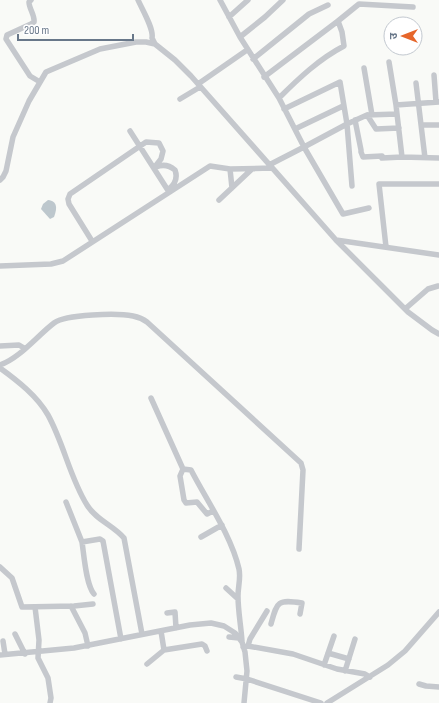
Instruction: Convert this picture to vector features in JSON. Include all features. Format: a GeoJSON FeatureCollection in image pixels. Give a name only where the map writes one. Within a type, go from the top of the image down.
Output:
{"type":"FeatureCollection","features":[{"type":"Feature","properties":{"kind":"street"},"geometry":{"type":"LineString","coordinates":[[31,0],[29,2],[29,8],[34,22],[7,35],[6,39],[30,76],[40,82]]}},
{"type":"Feature","properties":{"kind":"street"},"geometry":{"type":"LineString","coordinates":[[138,0],[152,30],[152,38],[155,44],[175,60],[336,240],[405,309],[439,334]]}},
{"type":"Feature","properties":{"kind":"street"},"geometry":{"type":"LineString","coordinates":[[220,0],[247,50],[296,129],[304,147],[343,214],[369,208]]}},
{"type":"Feature","properties":{"kind":"street"},"geometry":{"type":"LineString","coordinates":[[229,17],[248,0]]}},
{"type":"Feature","properties":{"kind":"street"},"geometry":{"type":"LineString","coordinates":[[240,37],[283,0]]}},
{"type":"Feature","properties":{"kind":"street"},"geometry":{"type":"LineString","coordinates":[[264,77],[338,21],[359,2],[413,7]]}},
{"type":"Feature","properties":{"kind":"street"},"geometry":{"type":"LineString","coordinates":[[253,59],[309,14],[328,5]]}},
{"type":"Feature","properties":{"kind":"street"},"geometry":{"type":"LineString","coordinates":[[278,98],[293,83],[331,53],[344,46],[342,32],[338,21]]}},
{"type":"Feature","properties":{"kind":"street"},"geometry":{"type":"LineString","coordinates":[[0,180],[6,171],[14,137],[28,101],[46,72],[100,49],[136,42],[155,44]]}},
{"type":"Feature","properties":{"kind":"street"},"geometry":{"type":"LineString","coordinates":[[180,99],[247,50]]}},
{"type":"Feature","properties":{"kind":"street"},"geometry":{"type":"LineString","coordinates":[[389,62],[402,158]]}},
{"type":"Feature","properties":{"kind":"street"},"geometry":{"type":"LineString","coordinates":[[364,68],[369,115],[376,129],[399,128]]}},
{"type":"Feature","properties":{"kind":"street"},"geometry":{"type":"LineString","coordinates":[[396,105],[437,102],[437,83],[434,75]]}},
{"type":"Feature","properties":{"kind":"street"},"geometry":{"type":"LineString","coordinates":[[284,109],[340,82],[347,124],[352,186]]}},
{"type":"Feature","properties":{"kind":"street"},"geometry":{"type":"LineString","coordinates":[[416,83],[425,158]]}},
{"type":"Feature","properties":{"kind":"street"},"geometry":{"type":"LineString","coordinates":[[296,129],[343,106]]}},
{"type":"Feature","properties":{"kind":"street"},"geometry":{"type":"LineString","coordinates":[[0,266],[57,263],[70,257],[168,191],[210,166],[252,169],[271,167],[304,147],[355,120],[369,115],[397,114]]}},
{"type":"Feature","properties":{"kind":"street"},"geometry":{"type":"LineString","coordinates":[[355,120],[363,157],[439,158]]}},
{"type":"Feature","properties":{"kind":"street"},"geometry":{"type":"LineString","coordinates":[[422,125],[439,124]]}},
{"type":"Feature","properties":{"kind":"street"},"geometry":{"type":"LineString","coordinates":[[130,131],[168,191]]}},
{"type":"Feature","properties":{"kind":"street"},"geometry":{"type":"LineString","coordinates":[[92,241],[69,204],[68,196],[146,142],[159,143],[164,151],[161,160],[154,168]]}},
{"type":"Feature","properties":{"kind":"street"},"geometry":{"type":"LineString","coordinates":[[154,168],[167,165],[175,170],[176,180],[168,191]]}},
{"type":"Feature","properties":{"kind":"street"},"geometry":{"type":"LineString","coordinates":[[230,168],[232,188]]}},
{"type":"Feature","properties":{"kind":"street"},"geometry":{"type":"LineString","coordinates":[[219,200],[252,169]]}},
{"type":"Feature","properties":{"kind":"street"},"geometry":{"type":"LineString","coordinates":[[386,247],[379,184],[439,184]]}},
{"type":"Feature","properties":{"kind":"street"},"geometry":{"type":"LineString","coordinates":[[336,240],[439,255]]}},
{"type":"Feature","properties":{"kind":"street"},"geometry":{"type":"LineString","coordinates":[[405,309],[428,289],[439,287]]}},
{"type":"Feature","properties":{"kind":"street"},"geometry":{"type":"LineString","coordinates":[[0,365],[12,358],[54,323],[64,319],[120,314],[136,316],[147,322],[301,463],[304,470],[299,549]]}},
{"type":"Feature","properties":{"kind":"street"},"geometry":{"type":"LineString","coordinates":[[432,330],[439,338]]}},
{"type":"Feature","properties":{"kind":"street"},"geometry":{"type":"LineString","coordinates":[[0,346],[19,345],[24,348]]}},
{"type":"Feature","properties":{"kind":"street"},"geometry":{"type":"LineString","coordinates":[[0,368],[32,395],[48,414],[88,508],[120,533],[124,538],[142,634]]}},
{"type":"Feature","properties":{"kind":"street"},"geometry":{"type":"LineString","coordinates":[[151,398],[184,469]]}},
{"type":"Feature","properties":{"kind":"street"},"geometry":{"type":"LineString","coordinates":[[184,469],[191,470],[222,526],[232,548],[238,568],[240,578],[238,599],[247,670],[244,703]]}},
{"type":"Feature","properties":{"kind":"street"},"geometry":{"type":"LineString","coordinates":[[184,469],[180,476],[184,500],[186,503],[197,502],[206,514],[213,511]]}},
{"type":"Feature","properties":{"kind":"street"},"geometry":{"type":"LineString","coordinates":[[66,502],[82,542],[89,583],[94,594]]}},
{"type":"Feature","properties":{"kind":"street"},"geometry":{"type":"LineString","coordinates":[[201,537],[222,526]]}},
{"type":"Feature","properties":{"kind":"street"},"geometry":{"type":"LineString","coordinates":[[82,542],[100,539],[103,541],[121,639]]}},
{"type":"Feature","properties":{"kind":"street"},"geometry":{"type":"LineString","coordinates":[[0,566],[12,578],[22,608],[93,604]]}},
{"type":"Feature","properties":{"kind":"street"},"geometry":{"type":"LineString","coordinates":[[226,588],[238,599]]}},
{"type":"Feature","properties":{"kind":"street"},"geometry":{"type":"LineString","coordinates":[[261,621],[272,624],[276,606],[279,603],[302,603],[300,614]]}},
{"type":"Feature","properties":{"kind":"street"},"geometry":{"type":"LineString","coordinates":[[71,606],[85,633],[88,646]]}},
{"type":"Feature","properties":{"kind":"street"},"geometry":{"type":"LineString","coordinates":[[35,607],[39,640],[39,662],[48,678],[51,698],[50,703]]}},
{"type":"Feature","properties":{"kind":"street"},"geometry":{"type":"LineString","coordinates":[[243,643],[250,639],[267,611]]}},
{"type":"Feature","properties":{"kind":"street"},"geometry":{"type":"LineString","coordinates":[[167,613],[175,612],[176,628]]}},
{"type":"Feature","properties":{"kind":"street"},"geometry":{"type":"LineString","coordinates":[[327,703],[388,665],[404,651],[439,612]]}},
{"type":"Feature","properties":{"kind":"street"},"geometry":{"type":"LineString","coordinates":[[3,641],[3,655],[25,654],[88,646],[142,634],[211,623],[224,626],[235,633],[243,643]]}},
{"type":"Feature","properties":{"kind":"street"},"geometry":{"type":"LineString","coordinates":[[161,631],[164,650]]}},
{"type":"Feature","properties":{"kind":"street"},"geometry":{"type":"LineString","coordinates":[[15,634],[25,654]]}},
{"type":"Feature","properties":{"kind":"street"},"geometry":{"type":"LineString","coordinates":[[324,665],[334,636]]}},
{"type":"Feature","properties":{"kind":"street"},"geometry":{"type":"LineString","coordinates":[[229,637],[243,643],[293,654],[324,665],[345,671],[365,674],[370,677]]}},
{"type":"Feature","properties":{"kind":"street"},"geometry":{"type":"LineString","coordinates":[[345,671],[355,639]]}},
{"type":"Feature","properties":{"kind":"street"},"geometry":{"type":"LineString","coordinates":[[147,664],[164,650],[202,644],[205,646],[206,651]]}},
{"type":"Feature","properties":{"kind":"street"},"geometry":{"type":"LineString","coordinates":[[328,653],[349,659]]}},
{"type":"Feature","properties":{"kind":"street"},"geometry":{"type":"LineString","coordinates":[[236,677],[247,679],[321,703]]}},
{"type":"Feature","properties":{"kind":"street"},"geometry":{"type":"LineString","coordinates":[[419,684],[439,687]]}},
{"type":"Feature","properties":{"kind":"shaded area"},"geometry":{"type":"Polygon","coordinates":[[[48,200],[54,202],[56,206],[54,217],[50,219],[41,209],[43,204],[48,200]]]}}]}
